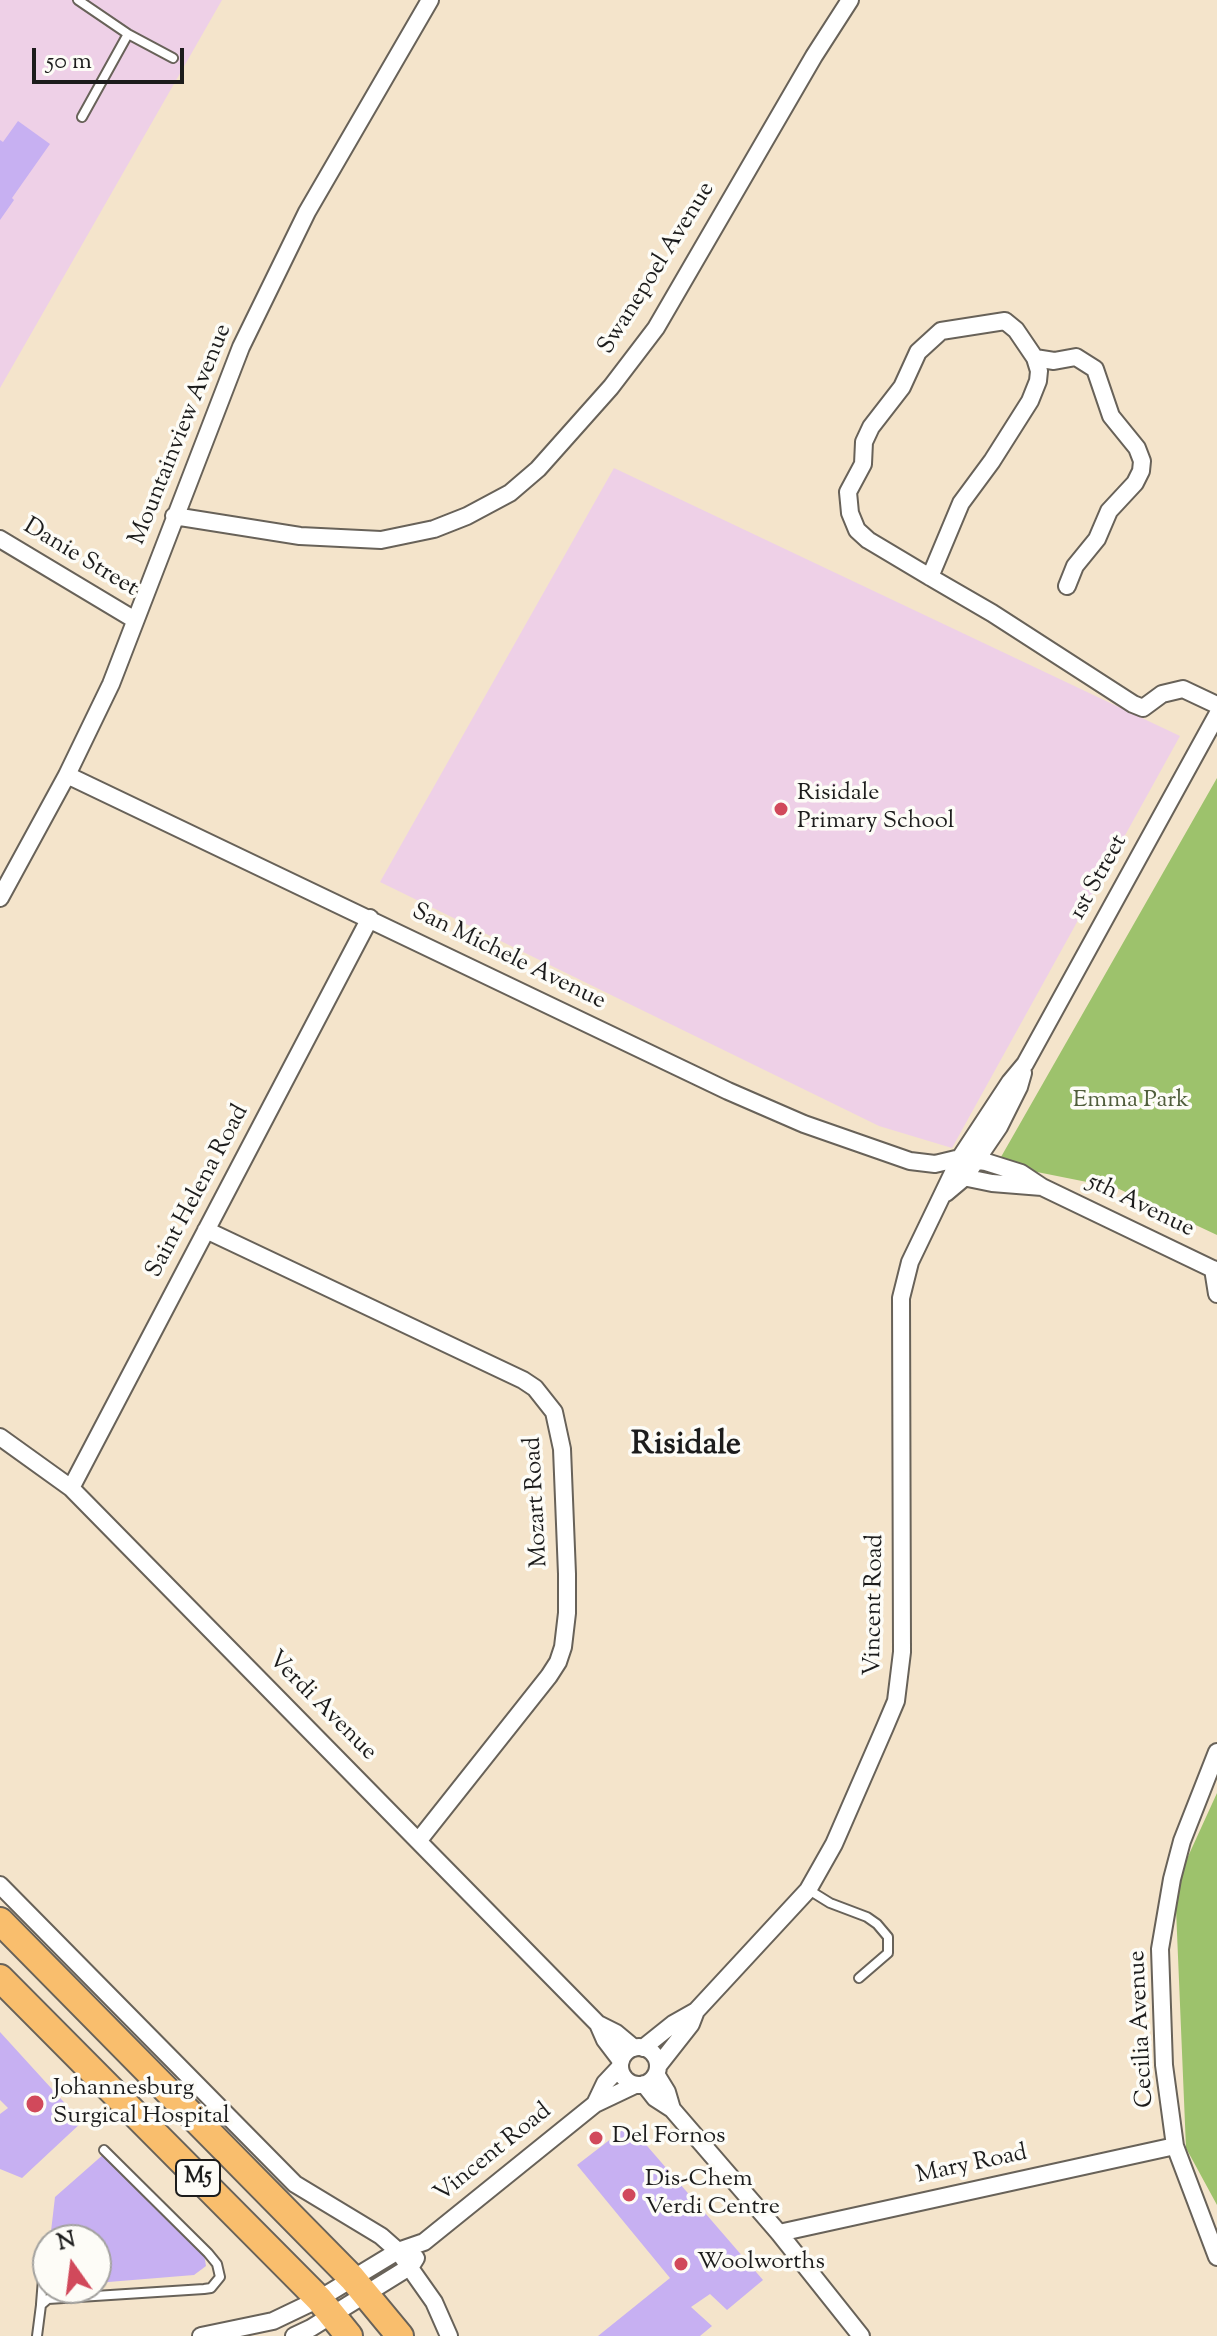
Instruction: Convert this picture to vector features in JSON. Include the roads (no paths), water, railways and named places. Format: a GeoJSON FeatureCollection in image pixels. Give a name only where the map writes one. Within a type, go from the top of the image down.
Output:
{"type":"FeatureCollection","features":[{"type":"Feature","properties":{"kind":"main road","name":"M5"},"geometry":{"type":"LineString","coordinates":[[0,1921],[359,2286],[400,2336]]}},
{"type":"Feature","properties":{"kind":"main road","name":"M5"},"geometry":{"type":"LineString","coordinates":[[0,1978],[349,2336]]}},
{"type":"Feature","properties":{"kind":"street","name":"Mountainview Avenue"},"geometry":{"type":"LineString","coordinates":[[0,898],[67,775],[111,684],[241,347],[338,157],[430,0]]}},
{"type":"Feature","properties":{"kind":"street","name":"Swanepoel Avenue"},"geometry":{"type":"LineString","coordinates":[[174,516],[300,536],[381,540],[434,529],[510,493],[538,469],[611,387],[656,328],[814,56],[850,0]]}},
{"type":"Feature","properties":{"kind":"street"},"geometry":{"type":"LineString","coordinates":[[930,577],[961,503],[992,461],[1035,391],[1039,371],[1035,358],[1016,330],[1005,321],[941,331],[918,352],[902,387],[867,434],[863,464],[848,492],[857,530],[868,540],[930,577],[992,613],[1140,708],[1151,704],[1162,694],[1183,689],[1217,705]]}},
{"type":"Feature","properties":{"kind":"street"},"geometry":{"type":"LineString","coordinates":[[1035,358],[1054,361],[1076,357],[1095,369],[1111,416],[1137,448],[1142,461],[1135,483],[1109,511],[1097,539],[1075,566],[1067,586]]}},
{"type":"Feature","properties":{"kind":"street","name":"Danie Street"},"geometry":{"type":"LineString","coordinates":[[0,539],[135,620]]}},
{"type":"Feature","properties":{"kind":"street","name":"1st Street"},"geometry":{"type":"LineString","coordinates":[[958,1176],[1010,1082],[1025,1064],[1217,715]]}},
{"type":"Feature","properties":{"kind":"street","name":"San Michele Avenue"},"geometry":{"type":"LineString","coordinates":[[67,775],[728,1091],[804,1124],[910,1161],[935,1164],[968,1160],[1021,1173],[1042,1187]]}},
{"type":"Feature","properties":{"kind":"street","name":"Saint Helena Road"},"geometry":{"type":"LineString","coordinates":[[71,1488],[370,918]]}},
{"type":"Feature","properties":{"kind":"street","name":"San Michele Avenue"},"geometry":{"type":"LineString","coordinates":[[935,1164],[958,1176],[1042,1187]]}},
{"type":"Feature","properties":{"kind":"street","name":"Vincent Road"},"geometry":{"type":"LineString","coordinates":[[595,2104],[626,2052],[639,2048],[696,2011],[808,1890],[834,1844],[896,1701],[902,1652],[903,1281],[919,1241],[958,1176]]}},
{"type":"Feature","properties":{"kind":"street","name":"5th Avenue"},"geometry":{"type":"LineString","coordinates":[[1042,1187],[1215,1270]]}},
{"type":"Feature","properties":{"kind":"street","name":"Mozart Road"},"geometry":{"type":"LineString","coordinates":[[206,1230],[523,1380],[535,1388],[554,1412],[562,1449],[567,1574],[565,1632],[558,1662],[419,1840]]}},
{"type":"Feature","properties":{"kind":"street"},"geometry":{"type":"LineString","coordinates":[[1215,1270],[1217,1294]]}},
{"type":"Feature","properties":{"kind":"street","name":"Verdi Avenue"},"geometry":{"type":"LineString","coordinates":[[0,1437],[71,1488],[598,2024],[639,2048],[651,2051],[648,2077],[622,2075],[620,2064],[598,2024]]}},
{"type":"Feature","properties":{"kind":"street","name":"Cecilia Avenue"},"geometry":{"type":"LineString","coordinates":[[1217,1752],[1182,1841],[1160,1949],[1164,2065],[1175,2146],[1217,2257]]}},
{"type":"Feature","properties":{"kind":"street"},"geometry":{"type":"LineString","coordinates":[[0,1885],[295,2184],[381,2236],[398,2251],[434,2302],[449,2336]]}},
{"type":"Feature","properties":{"kind":"street","name":"Vincent Road"},"geometry":{"type":"LineString","coordinates":[[325,2308],[359,2286],[398,2251],[424,2242],[595,2104],[648,2077],[691,2024],[696,2011]]}},
{"type":"Feature","properties":{"kind":"street"},"geometry":{"type":"LineString","coordinates":[[648,2077],[667,2092],[672,2109],[779,2233],[861,2336]]}},
{"type":"Feature","properties":{"kind":"street","name":"Mary Road"},"geometry":{"type":"LineString","coordinates":[[779,2233],[1175,2146]]}},
{"type":"Feature","properties":{"kind":"street","name":"Vincent Road"},"geometry":{"type":"LineString","coordinates":[[359,2286],[411,2266],[424,2242]]}},
{"type":"Feature","properties":{"kind":"street"},"geometry":{"type":"LineString","coordinates":[[216,2335],[325,2308]]}},
{"type":"Feature","properties":{"kind":"street"},"geometry":{"type":"LineString","coordinates":[[294,2336],[325,2308]]}},
{"type":"Feature","properties":{"kind":"lane"},"geometry":{"type":"LineString","coordinates":[[78,0],[128,34],[173,58]]}},
{"type":"Feature","properties":{"kind":"lane"},"geometry":{"type":"LineString","coordinates":[[82,117],[128,34]]}},
{"type":"Feature","properties":{"kind":"lane"},"geometry":{"type":"LineString","coordinates":[[808,1890],[830,1903],[867,1917],[888,1937],[888,1953],[859,1978]]}},
{"type":"Feature","properties":{"kind":"lane"},"geometry":{"type":"LineString","coordinates":[[37,2336],[41,2305],[53,2297],[204,2289],[217,2283],[220,2277],[217,2264],[208,2253],[104,2150]]}},
{"type":"Feature","properties":{"kind":"place","name":"Risidale Primary School"},"geometry":{"type":"Point","coordinates":[781,809]}},
{"type":"Feature","properties":{"kind":"place","name":"Johannesburg Surgical Hospital"},"geometry":{"type":"Point","coordinates":[35,2104]}},
{"type":"Feature","properties":{"kind":"place","name":"Del Fornos"},"geometry":{"type":"Point","coordinates":[596,2138]}},
{"type":"Feature","properties":{"kind":"place","name":"Dis-Chem Verdi Centre"},"geometry":{"type":"Point","coordinates":[629,2195]}},
{"type":"Feature","properties":{"kind":"place","name":"Woolworths"},"geometry":{"type":"Point","coordinates":[681,2264]}},
{"type":"Feature","properties":{"kind":"district","name":"Risidale"},"geometry":{"type":"Point","coordinates":[686,1448]}},
{"type":"Feature","properties":{"kind":"park label","name":"Emma Park"},"geometry":{"type":"Point","coordinates":[1131,1102]}}]}
